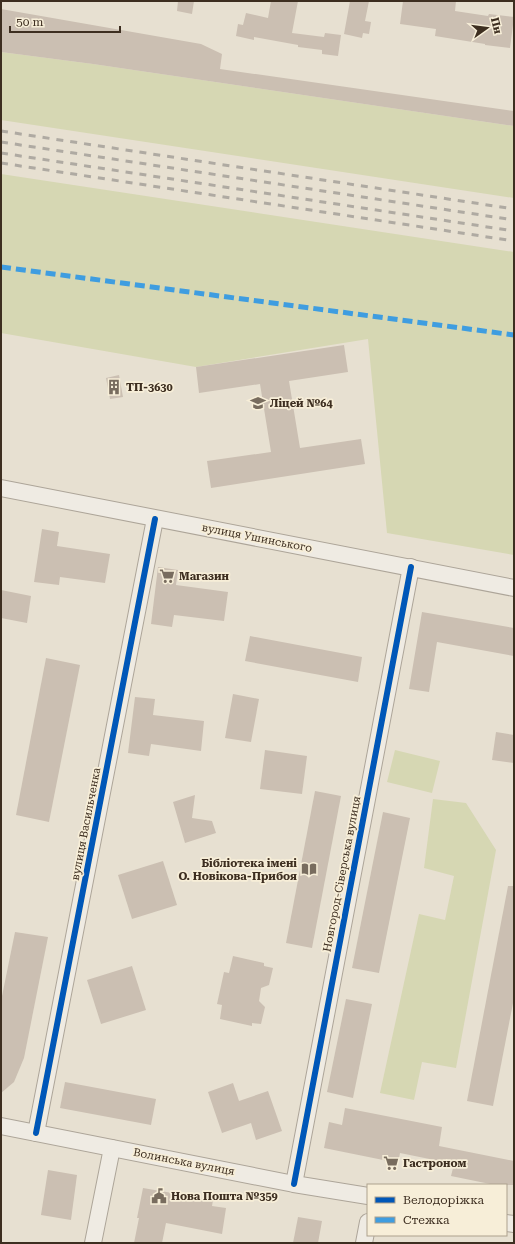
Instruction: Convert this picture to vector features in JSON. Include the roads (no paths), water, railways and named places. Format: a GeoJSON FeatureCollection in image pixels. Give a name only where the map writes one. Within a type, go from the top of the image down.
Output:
{"type":"FeatureCollection","features":[{"type":"Feature","properties":{"kind":"street","name":"вулиця Ушинського"},"geometry":{"type":"LineString","coordinates":[[1,488],[514,588]]}},
{"type":"Feature","properties":{"kind":"street","name":"вулиця Васильченка"},"geometry":{"type":"LineString","coordinates":[[36,1133],[155,519]]}},
{"type":"Feature","properties":{"kind":"street","name":"Новгород-Сіверська вулиця"},"geometry":{"type":"LineString","coordinates":[[294,1184],[411,568]]}},
{"type":"Feature","properties":{"kind":"street","name":"Волинська вулиця"},"geometry":{"type":"LineString","coordinates":[[1,1126],[294,1184],[367,1196]]}},
{"type":"Feature","properties":{"kind":"street"},"geometry":{"type":"LineString","coordinates":[[94,1243],[112,1148]]}},
{"type":"Feature","properties":{"kind":"street"},"geometry":{"type":"LineString","coordinates":[[364,1243],[367,1227]]}},
{"type":"Feature","properties":{"kind":"railway"},"geometry":{"type":"LineString","coordinates":[[1,131],[514,209]]}},
{"type":"Feature","properties":{"kind":"railway"},"geometry":{"type":"LineString","coordinates":[[1,142],[514,220]]}},
{"type":"Feature","properties":{"kind":"railway"},"geometry":{"type":"LineString","coordinates":[[1,153],[514,231]]}},
{"type":"Feature","properties":{"kind":"railway"},"geometry":{"type":"LineString","coordinates":[[1,163],[514,241]]}},
{"type":"Feature","properties":{"kind":"place","name":"ТП-3630"},"geometry":{"type":"Point","coordinates":[114,387]}},
{"type":"Feature","properties":{"kind":"place","name":"Ліцей №64"},"geometry":{"type":"Point","coordinates":[258,403]}},
{"type":"Feature","properties":{"kind":"place","name":"Магазин"},"geometry":{"type":"Point","coordinates":[167,576]}},
{"type":"Feature","properties":{"kind":"place","name":"Бібліотека імені О. Новікова-Прибоя"},"geometry":{"type":"Point","coordinates":[309,869]}},
{"type":"Feature","properties":{"kind":"place","name":"Гастроном"},"geometry":{"type":"Point","coordinates":[391,1163]}},
{"type":"Feature","properties":{"kind":"place","name":"Нова Пошта №359"},"geometry":{"type":"Point","coordinates":[159,1196]}}]}
